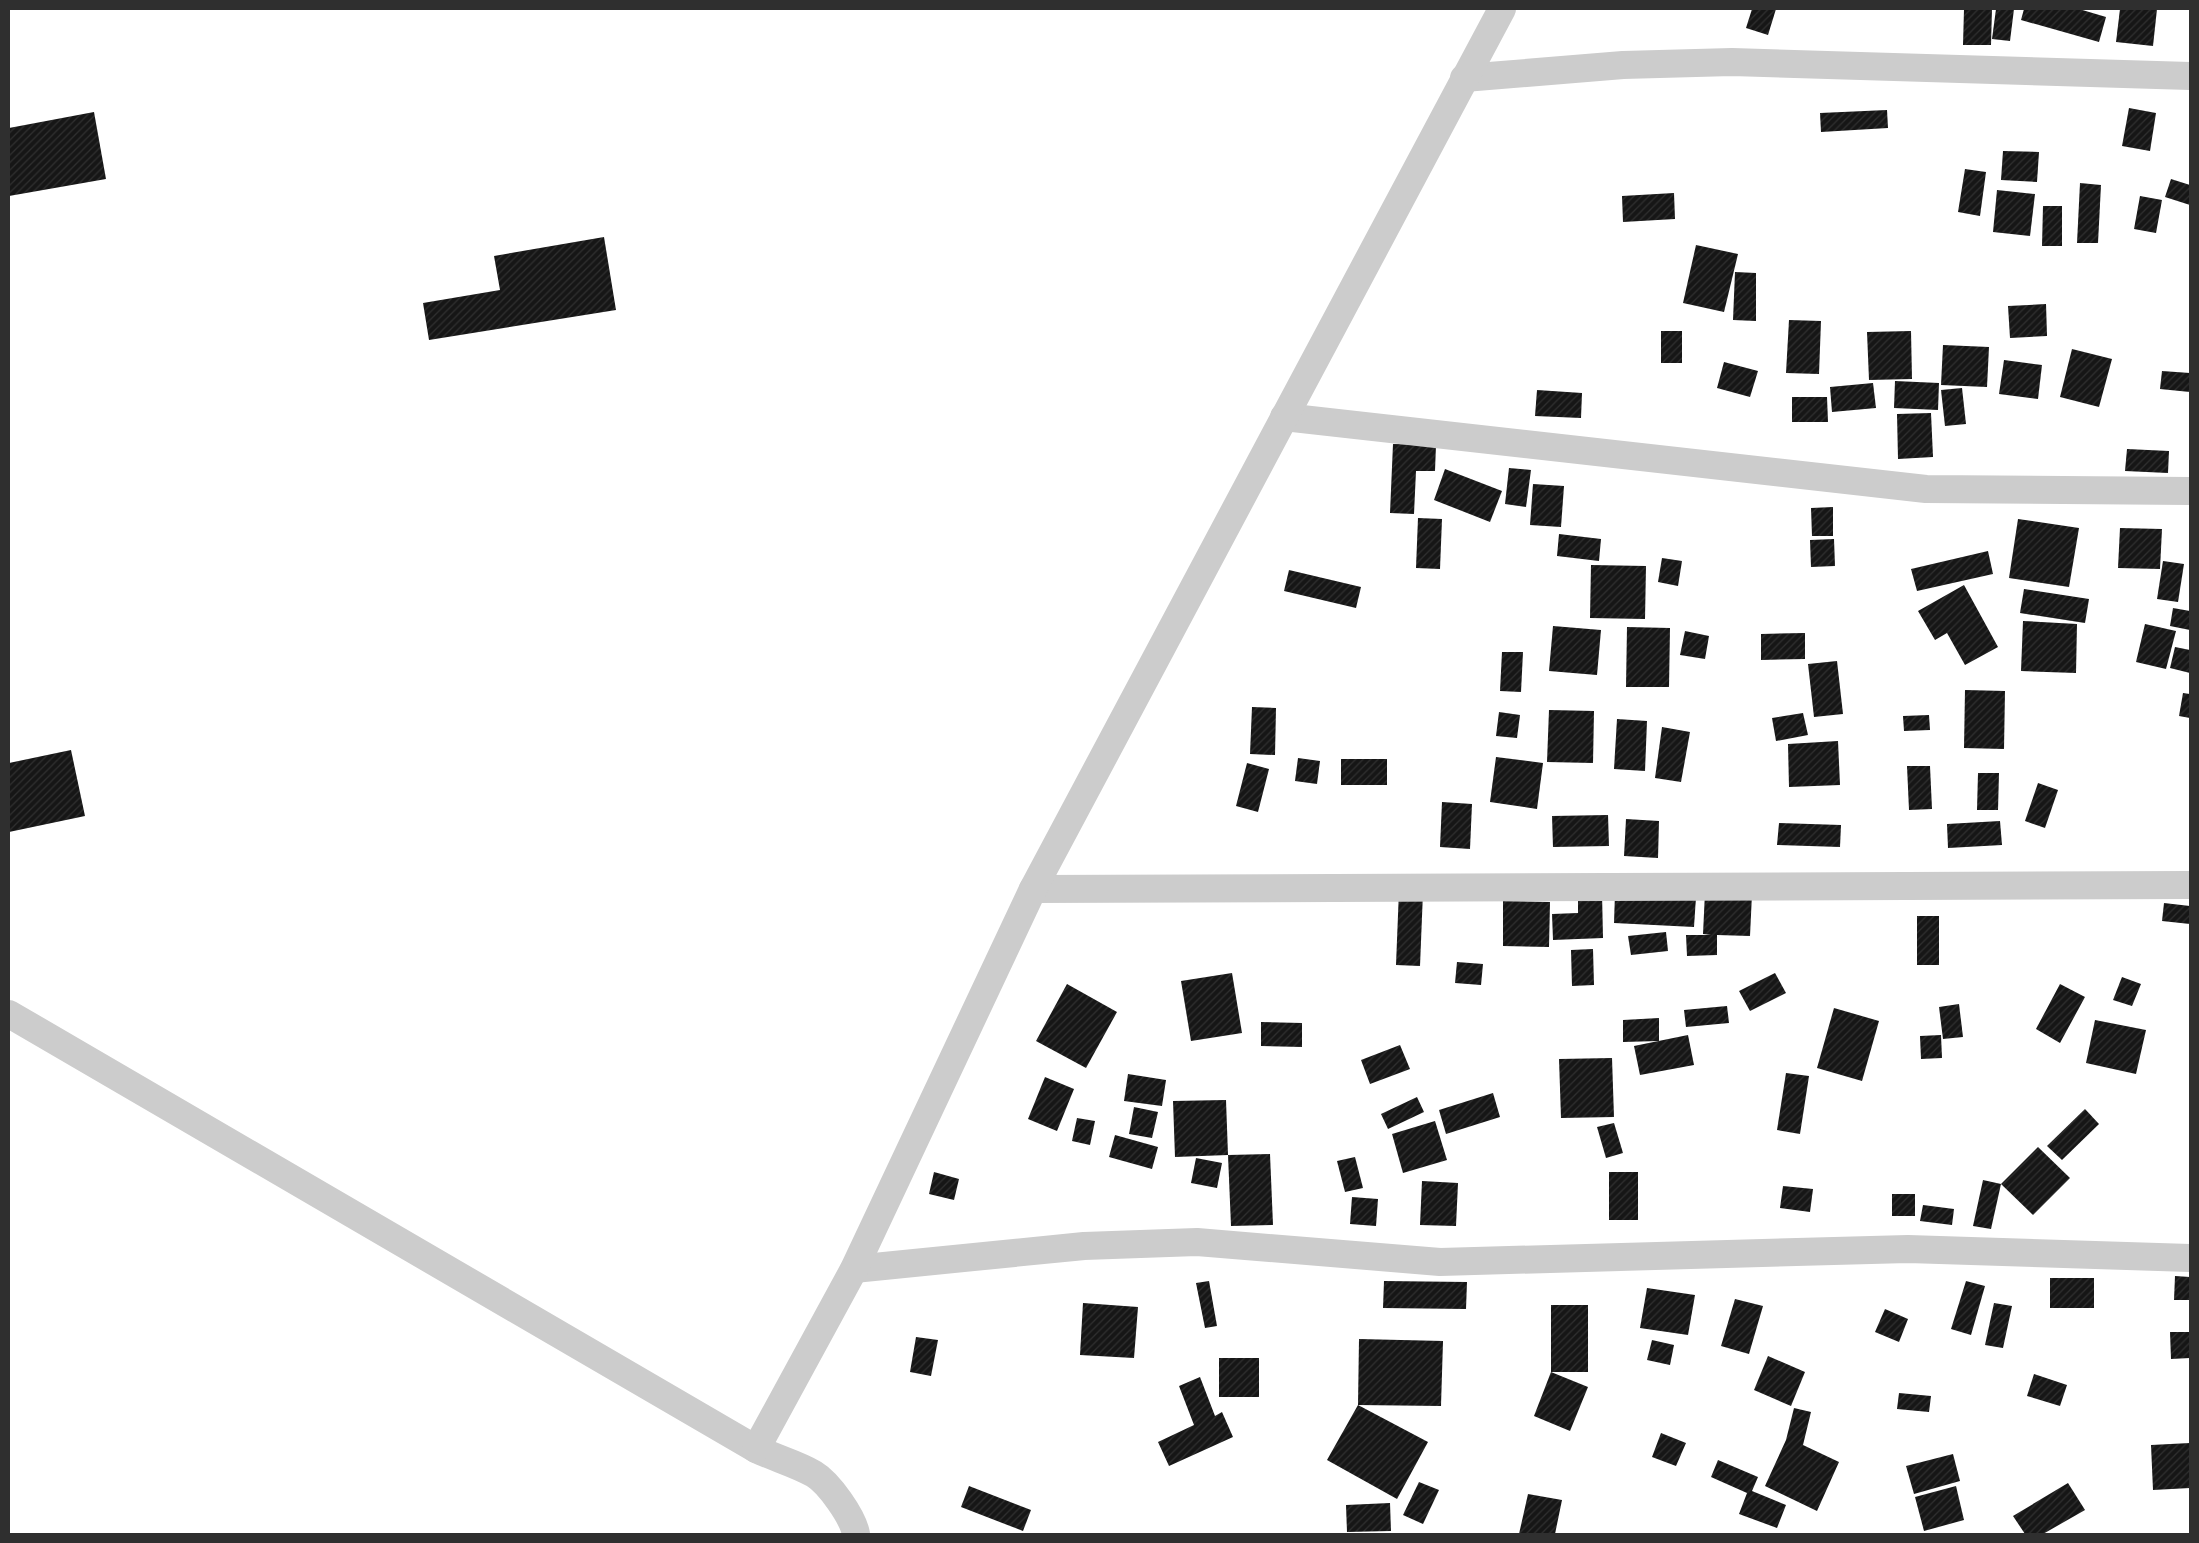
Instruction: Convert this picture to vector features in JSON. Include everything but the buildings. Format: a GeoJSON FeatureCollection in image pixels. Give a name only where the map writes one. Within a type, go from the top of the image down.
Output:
{"type":"FeatureCollection","features":[{"type":"Feature","properties":{"kind":"street"},"geometry":{"type":"LineString","coordinates":[[756,1450],[854,1269],[1032,889],[1502,9]]}},
{"type":"Feature","properties":{"kind":"street"},"geometry":{"type":"LineString","coordinates":[[1464,78],[1623,65],[1732,62],[2190,76]]}},
{"type":"Feature","properties":{"kind":"street"},"geometry":{"type":"LineString","coordinates":[[1284,417],[1926,489],[2190,491]]}},
{"type":"Feature","properties":{"kind":"street"},"geometry":{"type":"LineString","coordinates":[[1032,889],[2190,885]]}},
{"type":"Feature","properties":{"kind":"street"},"geometry":{"type":"LineString","coordinates":[[9,1014],[756,1450],[815,1475],[837,1499],[854,1524],[856,1534]]}},
{"type":"Feature","properties":{"kind":"street"},"geometry":{"type":"LineString","coordinates":[[854,1269],[1084,1246],[1197,1242],[1440,1262],[1908,1249],[2190,1258]]}}]}
